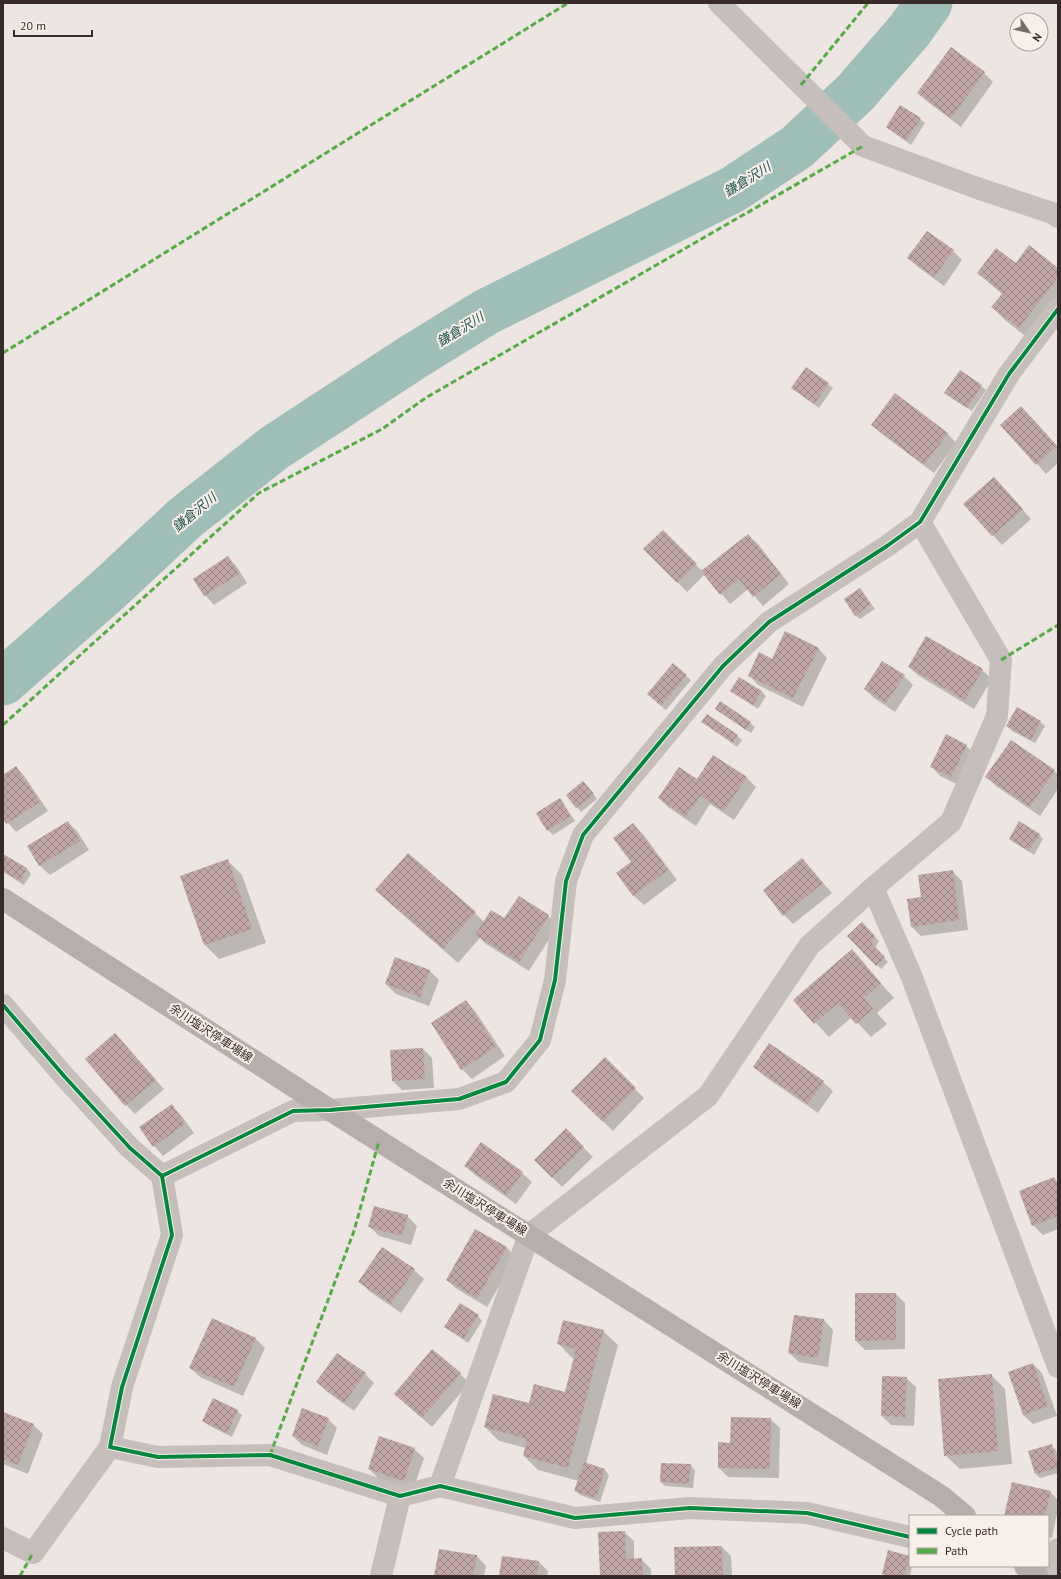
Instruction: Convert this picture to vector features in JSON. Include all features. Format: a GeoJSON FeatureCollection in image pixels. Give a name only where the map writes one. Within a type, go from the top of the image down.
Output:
{"type":"FeatureCollection","features":[{"type":"Feature","properties":{"kind":"main road","name":"余川塩沢停車場線"},"geometry":{"type":"LineString","coordinates":[[3,900],[330,1110],[941,1496],[964,1515]]}},
{"type":"Feature","properties":{"kind":"main road"},"geometry":{"type":"LineString","coordinates":[[1026,1567],[1037,1576]]}},
{"type":"Feature","properties":{"kind":"street"},"geometry":{"type":"LineString","coordinates":[[719,3],[863,146],[977,188],[1054,214],[1058,217]]}},
{"type":"Feature","properties":{"kind":"street"},"geometry":{"type":"LineString","coordinates":[[162,1176],[293,1111],[330,1110],[459,1100],[506,1082],[540,1040],[555,980],[566,881],[583,835],[722,666],[769,622],[881,550],[920,522],[1009,374],[1058,309]]}},
{"type":"Feature","properties":{"kind":"street"},"geometry":{"type":"LineString","coordinates":[[440,1486],[529,1235],[708,1096],[809,946],[873,888],[951,822],[997,716],[1001,660],[920,522]]}},
{"type":"Feature","properties":{"kind":"street"},"geometry":{"type":"LineString","coordinates":[[873,888],[911,974],[1058,1367]]}},
{"type":"Feature","properties":{"kind":"street"},"geometry":{"type":"LineString","coordinates":[[3,1006],[130,1148],[162,1176],[172,1235],[122,1387],[110,1447],[33,1553],[3,1538]]}},
{"type":"Feature","properties":{"kind":"street"},"geometry":{"type":"LineString","coordinates":[[110,1447],[158,1457],[270,1455],[400,1496],[440,1486],[575,1518],[690,1508],[807,1513],[909,1537]]}},
{"type":"Feature","properties":{"kind":"street"},"geometry":{"type":"LineString","coordinates":[[381,1576],[400,1496]]}},
{"type":"Feature","properties":{"kind":"street"},"geometry":{"type":"LineString","coordinates":[[1053,1576],[1058,1549]]}},
{"type":"Feature","properties":{"kind":"building"},"geometry":{"type":"Polygon","coordinates":[[[951,47],[985,72],[951,118],[917,93],[951,47]]]}},
{"type":"Feature","properties":{"kind":"building"},"geometry":{"type":"Polygon","coordinates":[[[900,105],[921,118],[906,141],[886,127],[900,105]]]}},
{"type":"Feature","properties":{"kind":"building"},"geometry":{"type":"Polygon","coordinates":[[[927,231],[954,250],[934,277],[907,258],[927,231]]]}},
{"type":"Feature","properties":{"kind":"building"},"geometry":{"type":"Polygon","coordinates":[[[1029,245],[1058,268],[1058,277],[1019,328],[991,307],[1003,293],[977,273],[996,248],[1016,263],[1029,245]]]}},
{"type":"Feature","properties":{"kind":"building"},"geometry":{"type":"Polygon","coordinates":[[[806,367],[829,383],[814,404],[791,388],[806,367]]]}},
{"type":"Feature","properties":{"kind":"building"},"geometry":{"type":"Polygon","coordinates":[[[960,370],[982,385],[967,408],[944,393],[960,370]]]}},
{"type":"Feature","properties":{"kind":"building"},"geometry":{"type":"Polygon","coordinates":[[[895,393],[948,433],[924,465],[871,425],[895,393]]]}},
{"type":"Feature","properties":{"kind":"building"},"geometry":{"type":"Polygon","coordinates":[[[1021,406],[1057,446],[1036,465],[1000,425],[1021,406]]]}},
{"type":"Feature","properties":{"kind":"building"},"geometry":{"type":"Polygon","coordinates":[[[994,477],[1023,509],[992,536],[963,504],[994,477]]]}},
{"type":"Feature","properties":{"kind":"building"},"geometry":{"type":"Polygon","coordinates":[[[663,530],[697,564],[677,583],[643,549],[663,530]]]}},
{"type":"Feature","properties":{"kind":"building"},"geometry":{"type":"Polygon","coordinates":[[[748,534],[781,574],[753,597],[739,579],[720,595],[701,571],[748,534]]]}},
{"type":"Feature","properties":{"kind":"building"},"geometry":{"type":"Polygon","coordinates":[[[228,556],[239,574],[204,596],[193,579],[228,556]]]}},
{"type":"Feature","properties":{"kind":"building"},"geometry":{"type":"Polygon","coordinates":[[[860,588],[871,604],[855,616],[844,599],[860,588]]]}},
{"type":"Feature","properties":{"kind":"building"},"geometry":{"type":"Polygon","coordinates":[[[785,631],[819,648],[793,698],[748,676],[759,652],[772,659],[785,631]]]}},
{"type":"Feature","properties":{"kind":"building"},"geometry":{"type":"Polygon","coordinates":[[[926,636],[983,669],[965,700],[908,667],[926,636]]]}},
{"type":"Feature","properties":{"kind":"building"},"geometry":{"type":"Polygon","coordinates":[[[882,661],[905,675],[886,703],[864,689],[882,661]]]}},
{"type":"Feature","properties":{"kind":"building"},"geometry":{"type":"Polygon","coordinates":[[[673,663],[687,675],[661,706],[647,694],[673,663]]]}},
{"type":"Feature","properties":{"kind":"building"},"geometry":{"type":"Polygon","coordinates":[[[739,677],[762,691],[753,705],[730,691],[739,677]]]}},
{"type":"Feature","properties":{"kind":"building"},"geometry":{"type":"Polygon","coordinates":[[[720,701],[751,722],[746,730],[715,709],[720,701]]]}},
{"type":"Feature","properties":{"kind":"building"},"geometry":{"type":"Polygon","coordinates":[[[1017,707],[1041,721],[1031,740],[1006,726],[1017,707]]]}},
{"type":"Feature","properties":{"kind":"building"},"geometry":{"type":"Polygon","coordinates":[[[707,714],[738,735],[733,743],[701,722],[707,714]]]}},
{"type":"Feature","properties":{"kind":"building"},"geometry":{"type":"Polygon","coordinates":[[[946,734],[967,745],[951,777],[930,767],[946,734]]]}},
{"type":"Feature","properties":{"kind":"building"},"geometry":{"type":"Polygon","coordinates":[[[1011,740],[1055,770],[1030,807],[985,777],[1011,740]]]}},
{"type":"Feature","properties":{"kind":"building"},"geometry":{"type":"Polygon","coordinates":[[[713,755],[747,777],[724,811],[700,796],[686,817],[658,798],[679,767],[697,779],[713,755]]]}},
{"type":"Feature","properties":{"kind":"building"},"geometry":{"type":"Polygon","coordinates":[[[16,766],[40,802],[6,824],[3,819],[3,775],[16,766]]]}},
{"type":"Feature","properties":{"kind":"building"},"geometry":{"type":"Polygon","coordinates":[[[583,781],[594,794],[576,808],[566,795],[583,781]]]}},
{"type":"Feature","properties":{"kind":"building"},"geometry":{"type":"Polygon","coordinates":[[[560,798],[571,816],[547,831],[536,813],[560,798]]]}},
{"type":"Feature","properties":{"kind":"building"},"geometry":{"type":"Polygon","coordinates":[[[68,821],[80,841],[39,866],[27,846],[68,821]]]}},
{"type":"Feature","properties":{"kind":"building"},"geometry":{"type":"Polygon","coordinates":[[[1019,821],[1040,834],[1029,851],[1009,839],[1019,821]]]}},
{"type":"Feature","properties":{"kind":"building"},"geometry":{"type":"Polygon","coordinates":[[[633,823],[668,870],[633,896],[616,873],[631,862],[613,838],[633,823]]]}},
{"type":"Feature","properties":{"kind":"building"},"geometry":{"type":"Polygon","coordinates":[[[408,853],[476,912],[443,949],[375,890],[408,853]]]}},
{"type":"Feature","properties":{"kind":"building"},"geometry":{"type":"Polygon","coordinates":[[[3,854],[27,868],[20,881],[3,871],[3,854]]]}},
{"type":"Feature","properties":{"kind":"building"},"geometry":{"type":"Polygon","coordinates":[[[802,858],[823,883],[783,916],[763,890],[802,858]]]}},
{"type":"Feature","properties":{"kind":"building"},"geometry":{"type":"Polygon","coordinates":[[[228,859],[252,929],[204,945],[180,876],[228,859]]]}},
{"type":"Feature","properties":{"kind":"building"},"geometry":{"type":"Polygon","coordinates":[[[953,870],[959,920],[911,927],[907,899],[921,897],[918,875],[953,870]]]}},
{"type":"Feature","properties":{"kind":"building"},"geometry":{"type":"Polygon","coordinates":[[[519,896],[549,915],[519,962],[475,935],[491,910],[504,918],[519,896]]]}},
{"type":"Feature","properties":{"kind":"building"},"geometry":{"type":"Polygon","coordinates":[[[862,922],[875,936],[871,943],[885,957],[876,966],[847,936],[862,922]]]}},
{"type":"Feature","properties":{"kind":"building"},"geometry":{"type":"Polygon","coordinates":[[[852,949],[881,983],[864,998],[873,1009],[856,1024],[838,1003],[814,1024],[793,1000],[852,949]]]}},
{"type":"Feature","properties":{"kind":"building"},"geometry":{"type":"Polygon","coordinates":[[[395,957],[430,970],[420,997],[385,984],[395,957]]]}},
{"type":"Feature","properties":{"kind":"building"},"geometry":{"type":"Polygon","coordinates":[[[466,1000],[496,1047],[461,1070],[431,1023],[466,1000]]]}},
{"type":"Feature","properties":{"kind":"building"},"geometry":{"type":"Polygon","coordinates":[[[115,1033],[156,1080],[125,1106],[85,1059],[115,1033]]]}},
{"type":"Feature","properties":{"kind":"building"},"geometry":{"type":"Polygon","coordinates":[[[769,1043],[824,1081],[808,1104],[753,1067],[769,1043]]]}},
{"type":"Feature","properties":{"kind":"building"},"geometry":{"type":"Polygon","coordinates":[[[423,1048],[425,1079],[392,1081],[390,1050],[423,1048]]]}},
{"type":"Feature","properties":{"kind":"building"},"geometry":{"type":"Polygon","coordinates":[[[605,1057],[636,1088],[603,1122],[571,1091],[605,1057]]]}},
{"type":"Feature","properties":{"kind":"building"},"geometry":{"type":"Polygon","coordinates":[[[172,1104],[185,1124],[153,1147],[139,1127],[172,1104]]]}},
{"type":"Feature","properties":{"kind":"building"},"geometry":{"type":"Polygon","coordinates":[[[566,1128],[584,1147],[552,1178],[534,1160],[566,1128]]]}},
{"type":"Feature","properties":{"kind":"building"},"geometry":{"type":"Polygon","coordinates":[[[481,1142],[523,1172],[507,1195],[464,1166],[481,1142]]]}},
{"type":"Feature","properties":{"kind":"building"},"geometry":{"type":"Polygon","coordinates":[[[1054,1177],[1058,1187],[1058,1216],[1032,1226],[1019,1191],[1054,1177]]]}},
{"type":"Feature","properties":{"kind":"building"},"geometry":{"type":"Polygon","coordinates":[[[374,1206],[408,1215],[402,1236],[368,1227],[374,1206]]]}},
{"type":"Feature","properties":{"kind":"building"},"geometry":{"type":"Polygon","coordinates":[[[475,1229],[507,1247],[477,1298],[446,1280],[475,1229]]]}},
{"type":"Feature","properties":{"kind":"building"},"geometry":{"type":"Polygon","coordinates":[[[382,1247],[415,1269],[391,1304],[358,1282],[382,1247]]]}},
{"type":"Feature","properties":{"kind":"building"},"geometry":{"type":"Polygon","coordinates":[[[855,1293],[896,1293],[896,1340],[855,1341],[855,1293]]]}},
{"type":"Feature","properties":{"kind":"building"},"geometry":{"type":"Polygon","coordinates":[[[460,1303],[479,1315],[463,1339],[444,1327],[460,1303]]]}},
{"type":"Feature","properties":{"kind":"building"},"geometry":{"type":"Polygon","coordinates":[[[794,1315],[824,1319],[818,1358],[788,1353],[794,1315]]]}},
{"type":"Feature","properties":{"kind":"building"},"geometry":{"type":"Polygon","coordinates":[[[212,1318],[256,1338],[234,1387],[189,1368],[212,1318]]]}},
{"type":"Feature","properties":{"kind":"building"},"geometry":{"type":"Polygon","coordinates":[[[563,1320],[604,1330],[568,1468],[523,1456],[527,1439],[484,1427],[493,1394],[529,1403],[534,1384],[565,1392],[576,1349],[557,1344],[563,1320]]]}},
{"type":"Feature","properties":{"kind":"building"},"geometry":{"type":"Polygon","coordinates":[[[432,1349],[461,1373],[422,1418],[394,1394],[432,1349]]]}},
{"type":"Feature","properties":{"kind":"building"},"geometry":{"type":"Polygon","coordinates":[[[337,1353],[366,1373],[344,1403],[316,1382],[337,1353]]]}},
{"type":"Feature","properties":{"kind":"building"},"geometry":{"type":"Polygon","coordinates":[[[1033,1363],[1048,1406],[1023,1415],[1008,1372],[1033,1363]]]}},
{"type":"Feature","properties":{"kind":"building"},"geometry":{"type":"Polygon","coordinates":[[[992,1374],[998,1451],[944,1456],[938,1379],[992,1374]]]}},
{"type":"Feature","properties":{"kind":"building"},"geometry":{"type":"Polygon","coordinates":[[[882,1376],[907,1377],[905,1417],[881,1416],[882,1376]]]}},
{"type":"Feature","properties":{"kind":"building"},"geometry":{"type":"Polygon","coordinates":[[[213,1398],[238,1410],[227,1433],[202,1421],[213,1398]]]}},
{"type":"Feature","properties":{"kind":"building"},"geometry":{"type":"Polygon","coordinates":[[[302,1408],[329,1418],[318,1446],[292,1436],[302,1408]]]}},
{"type":"Feature","properties":{"kind":"building"},"geometry":{"type":"Polygon","coordinates":[[[3,1412],[34,1424],[18,1465],[3,1459],[3,1412]]]}},
{"type":"Feature","properties":{"kind":"building"},"geometry":{"type":"Polygon","coordinates":[[[731,1417],[771,1418],[770,1469],[718,1468],[718,1442],[730,1443],[731,1417]]]}},
{"type":"Feature","properties":{"kind":"building"},"geometry":{"type":"Polygon","coordinates":[[[379,1436],[415,1448],[404,1481],[368,1469],[379,1436]]]}},
{"type":"Feature","properties":{"kind":"building"},"geometry":{"type":"Polygon","coordinates":[[[1052,1444],[1058,1468],[1035,1474],[1028,1451],[1052,1444]]]}},
{"type":"Feature","properties":{"kind":"building"},"geometry":{"type":"Polygon","coordinates":[[[584,1462],[605,1469],[596,1498],[574,1491],[584,1462]]]}},
{"type":"Feature","properties":{"kind":"building"},"geometry":{"type":"Polygon","coordinates":[[[661,1463],[691,1464],[689,1484],[660,1482],[661,1463]]]}},
{"type":"Feature","properties":{"kind":"building"},"geometry":{"type":"Polygon","coordinates":[[[1012,1482],[1051,1491],[1045,1515],[1004,1515],[1012,1482]]]}},
{"type":"Feature","properties":{"kind":"building"},"geometry":{"type":"Polygon","coordinates":[[[625,1531],[626,1559],[642,1558],[643,1576],[600,1576],[598,1532],[625,1531]]]}},
{"type":"Feature","properties":{"kind":"building"},"geometry":{"type":"Polygon","coordinates":[[[722,1546],[723,1576],[675,1576],[674,1547],[722,1546]]]}},
{"type":"Feature","properties":{"kind":"building"},"geometry":{"type":"Polygon","coordinates":[[[439,1549],[477,1555],[473,1576],[434,1576],[439,1549]]]}},
{"type":"Feature","properties":{"kind":"building"},"geometry":{"type":"Polygon","coordinates":[[[888,1550],[909,1556],[904,1576],[890,1576],[882,1574],[888,1550]]]}},
{"type":"Feature","properties":{"kind":"building"},"geometry":{"type":"Polygon","coordinates":[[[502,1556],[539,1561],[537,1576],[499,1576],[502,1556]]]}},
{"type":"Feature","properties":{"kind":"waterway","name":"鎌倉沢川"},"geometry":{"type":"LineString","coordinates":[[3,682],[109,589],[185,518],[274,448],[413,357],[486,312],[732,190],[797,147],[855,93],[909,31],[929,3]]}},
{"type":"Feature","properties":{"kind":"marked path"},"geometry":{"type":"LineString","coordinates":[[3,353],[568,3]]}},
{"type":"Feature","properties":{"kind":"marked path"},"geometry":{"type":"LineString","coordinates":[[801,85],[868,3]]}},
{"type":"Feature","properties":{"kind":"marked path"},"geometry":{"type":"LineString","coordinates":[[3,725],[259,493],[382,429],[427,397],[863,146]]}},
{"type":"Feature","properties":{"kind":"marked path"},"geometry":{"type":"LineString","coordinates":[[1001,660],[1058,625]]}},
{"type":"Feature","properties":{"kind":"marked path"},"geometry":{"type":"LineString","coordinates":[[270,1455],[354,1231],[379,1141]]}},
{"type":"Feature","properties":{"kind":"marked path"},"geometry":{"type":"LineString","coordinates":[[20,1576],[33,1553]]}},
{"type":"Feature","properties":{"kind":"cycle path"},"geometry":{"type":"LineString","coordinates":[[162,1176],[293,1111],[330,1110],[459,1099],[506,1082],[540,1040],[555,980],[566,881],[583,835],[723,666],[769,622],[887,546],[920,522],[1009,374],[1058,309]]}},
{"type":"Feature","properties":{"kind":"cycle path"},"geometry":{"type":"LineString","coordinates":[[3,1005],[64,1076],[130,1148],[162,1176],[172,1235],[122,1387],[110,1447],[158,1457],[270,1455],[400,1496],[440,1486],[575,1518],[690,1508],[807,1513],[909,1537]]}}]}
